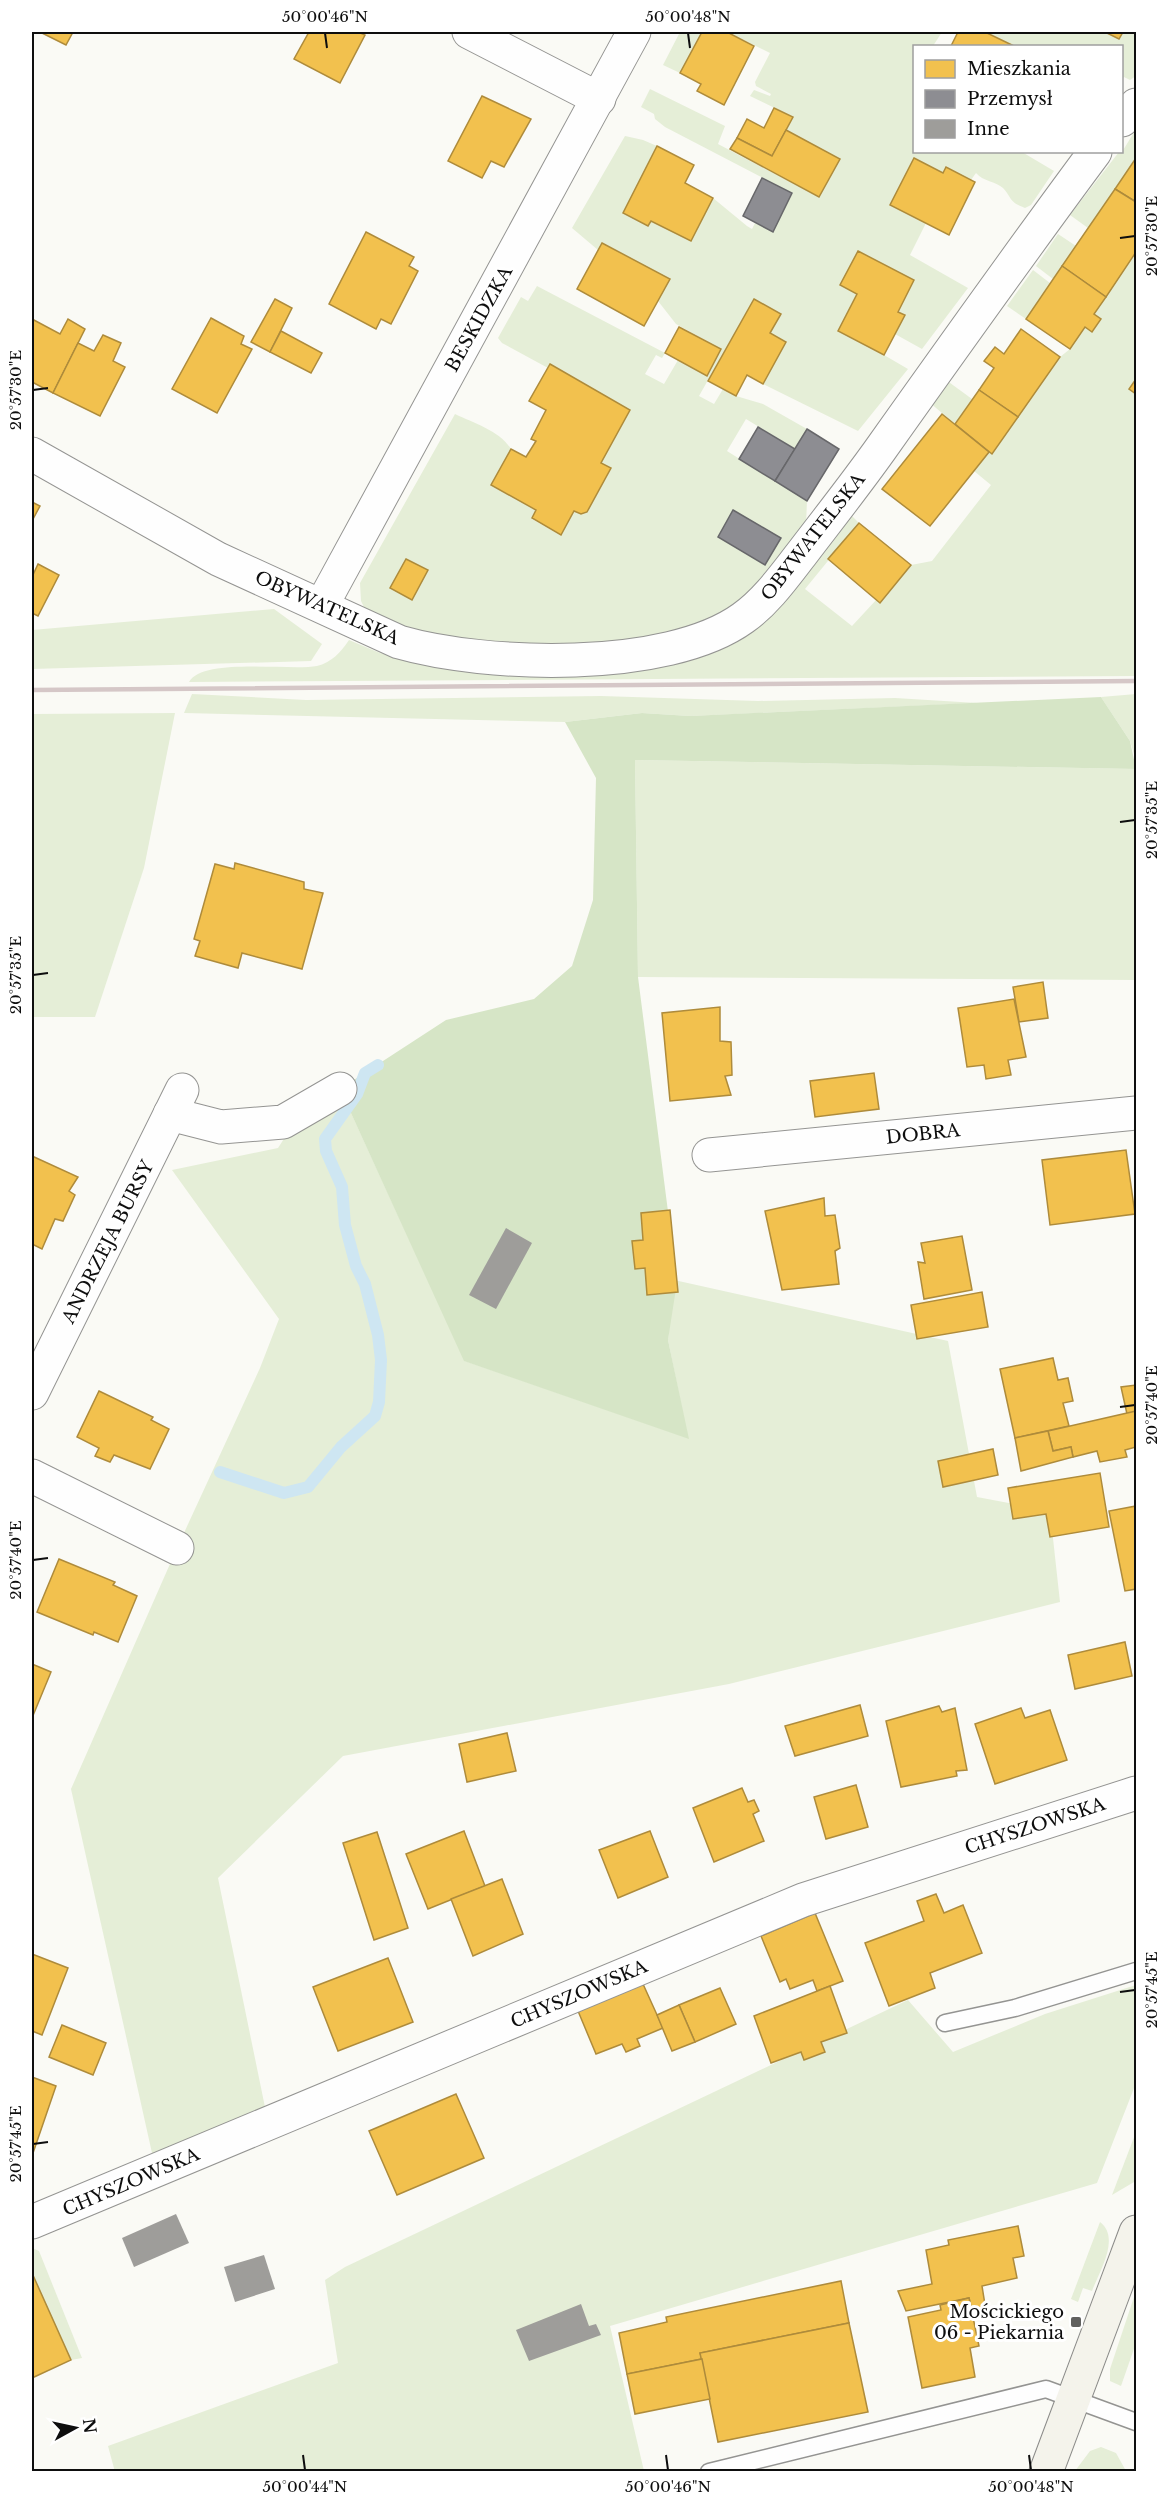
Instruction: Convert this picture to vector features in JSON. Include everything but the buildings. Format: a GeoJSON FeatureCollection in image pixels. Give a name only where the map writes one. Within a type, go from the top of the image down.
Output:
{"type":"FeatureCollection","features":[{"type":"Feature","properties":{"kind":"street"},"geometry":{"type":"LineString","coordinates":[[469,32],[599,99]]}},
{"type":"Feature","properties":{"kind":"street","name":"BESKIDZKA"},"geometry":{"type":"LineString","coordinates":[[322,605],[634,32]]}},
{"type":"Feature","properties":{"kind":"street"},"geometry":{"type":"LineString","coordinates":[[1123,119],[1137,105]]}},
{"type":"Feature","properties":{"kind":"street","name":"OBYWATELSKA"},"geometry":{"type":"LineString","coordinates":[[32,454],[218,559],[399,642],[429,650],[510,658],[566,659],[671,649],[708,638],[734,624],[763,600],[826,522],[1094,153]]}},
{"type":"Feature","properties":{"kind":"street","name":"ANDRZEJA BURSY"},"geometry":{"type":"LineString","coordinates":[[32,1394],[176,1102],[221,1127],[282,1122],[340,1089]]}},
{"type":"Feature","properties":{"kind":"street","name":"DOBRA"},"geometry":{"type":"LineString","coordinates":[[709,1155],[1137,1113]]}},
{"type":"Feature","properties":{"kind":"street"},"geometry":{"type":"LineString","coordinates":[[32,1476],[177,1548]]}},
{"type":"Feature","properties":{"kind":"street","name":"CHYSZOWSKA"},"geometry":{"type":"LineString","coordinates":[[32,2222],[803,1900],[1137,1793]]}},
{"type":"Feature","properties":{"kind":"street"},"geometry":{"type":"LineString","coordinates":[[1046,2472],[1137,2232]]}},
{"type":"Feature","properties":{"kind":"lane"},"geometry":{"type":"LineString","coordinates":[[945,2023],[1015,2008],[1137,1971]]}},
{"type":"Feature","properties":{"kind":"lane"},"geometry":{"type":"LineString","coordinates":[[709,2472],[1046,2389],[1137,2422]]}},
{"type":"Feature","properties":{"kind":"green space"},"geometry":{"type":"Polygon","coordinates":[[[680,32],[702,32],[680,73],[663,65],[680,32]]]}},
{"type":"Feature","properties":{"kind":"green space"},"geometry":{"type":"Polygon","coordinates":[[[727,32],[942,32],[934,45],[913,45],[913,153],[1024,153],[1054,171],[1031,205],[1025,208],[1013,201],[1000,186],[976,173],[971,180],[946,167],[926,223],[910,255],[968,288],[922,349],[895,334],[904,315],[898,312],[914,280],[858,252],[840,285],[857,294],[884,355],[908,369],[858,431],[763,384],[770,333],[781,314],[754,299],[699,396],[714,404],[723,389],[736,396],[763,404],[807,429],[795,449],[746,419],[727,451],[807,501],[806,524],[771,576],[730,614],[630,644],[491,643],[412,634],[366,611],[361,601],[360,583],[455,414],[486,428],[506,443],[511,449],[492,485],[536,510],[532,519],[560,535],[574,511],[581,514],[587,512],[611,469],[601,463],[550,365],[548,368],[502,343],[498,338],[521,297],[528,301],[537,286],[665,353],[662,358],[656,355],[645,374],[664,384],[678,360],[708,375],[721,349],[676,324],[658,301],[669,279],[603,243],[598,250],[572,228],[625,136],[657,146],[623,213],[648,226],[651,221],[691,241],[713,198],[752,229],[755,223],[773,231],[792,193],[665,127],[655,119],[654,114],[641,107],[650,89],[725,126],[718,144],[819,197],[839,159],[786,130],[793,117],[750,96],[754,90],[770,96],[771,94],[756,86],[755,82],[770,53],[727,32]]]}},
{"type":"Feature","properties":{"kind":"green space"},"geometry":{"type":"Polygon","coordinates":[[[985,32],[1105,32],[1119,39],[1123,32],[1136,32],[1136,76],[1130,80],[1123,78],[1123,45],[1012,45],[985,32]]]}},
{"type":"Feature","properties":{"kind":"green space"},"geometry":{"type":"Polygon","coordinates":[[[1136,129],[1136,158],[1088,228],[1070,215],[1118,153],[1123,153],[1136,129]]]}},
{"type":"Feature","properties":{"kind":"green space"},"geometry":{"type":"Polygon","coordinates":[[[1058,234],[1076,246],[1053,279],[1036,266],[1058,234]]]}},
{"type":"Feature","properties":{"kind":"green space"},"geometry":{"type":"Polygon","coordinates":[[[1136,252],[1136,676],[189,682],[197,674],[229,667],[317,666],[335,656],[349,640],[380,653],[417,662],[649,666],[730,646],[756,625],[848,512],[859,523],[805,589],[852,626],[877,599],[881,602],[911,565],[932,561],[991,485],[974,471],[989,452],[992,454],[1060,357],[1070,349],[1085,327],[1093,331],[1101,319],[1094,314],[1136,252]]]}},
{"type":"Feature","properties":{"kind":"green space"},"geometry":{"type":"Polygon","coordinates":[[[1033,270],[1050,283],[1026,319],[1007,306],[1033,270]]]}},
{"type":"Feature","properties":{"kind":"green space"},"geometry":{"type":"Polygon","coordinates":[[[946,380],[972,399],[955,424],[929,402],[946,380]]]}},
{"type":"Feature","properties":{"kind":"green space"},"geometry":{"type":"Polygon","coordinates":[[[274,609],[322,644],[311,661],[32,669],[32,630],[274,609]]]}},
{"type":"Feature","properties":{"kind":"green space"},"geometry":{"type":"Polygon","coordinates":[[[192,694],[306,700],[601,696],[758,701],[895,698],[977,703],[690,716],[642,713],[565,722],[184,713],[192,694]]]}},
{"type":"Feature","properties":{"kind":"green space"},"geometry":{"type":"Polygon","coordinates":[[[1136,694],[1136,761],[1130,741],[1101,697],[1136,694]]]}},
{"type":"Feature","properties":{"kind":"green space"},"geometry":{"type":"Polygon","coordinates":[[[1101,697],[1130,741],[1136,769],[635,760],[638,977],[677,1282],[668,1340],[689,1439],[464,1361],[340,1089],[446,1020],[534,999],[572,966],[593,900],[596,778],[565,722],[642,713],[690,716],[1101,697]]]}},
{"type":"Feature","properties":{"kind":"green space"},"geometry":{"type":"Polygon","coordinates":[[[175,713],[144,868],[95,1017],[32,1017],[32,714],[175,713]]]}},
{"type":"Feature","properties":{"kind":"green space"},"geometry":{"type":"Polygon","coordinates":[[[635,760],[1136,769],[1136,980],[638,977],[635,760]]]}},
{"type":"Feature","properties":{"kind":"green space"},"geometry":{"type":"Polygon","coordinates":[[[340,1089],[465,1361],[688,1438],[668,1340],[674,1280],[948,1341],[977,1497],[1050,1511],[1060,1602],[729,1684],[343,1756],[218,1878],[267,2117],[156,2171],[71,1789],[177,1548],[260,1368],[279,1319],[172,1170],[278,1148],[291,1128],[340,1089]]]}},
{"type":"Feature","properties":{"kind":"green space"},"geometry":{"type":"Polygon","coordinates":[[[1136,1985],[1136,2083],[1097,2183],[610,2326],[644,2471],[115,2472],[108,2446],[338,2363],[325,2280],[345,2267],[908,2000],[953,2052],[1045,2014],[1136,1985]]]}},
{"type":"Feature","properties":{"kind":"green space"},"geometry":{"type":"Polygon","coordinates":[[[1136,2132],[1134,2182],[1112,2195],[1136,2132]]]}},
{"type":"Feature","properties":{"kind":"green space"},"geometry":{"type":"Polygon","coordinates":[[[1100,2222],[1109,2237],[1109,2246],[1092,2291],[1083,2288],[1078,2302],[1071,2299],[1100,2222]]]}},
{"type":"Feature","properties":{"kind":"green space"},"geometry":{"type":"Polygon","coordinates":[[[32,2248],[39,2251],[82,2358],[71,2360],[32,2273],[32,2248]]]}},
{"type":"Feature","properties":{"kind":"green space"},"geometry":{"type":"Polygon","coordinates":[[[1136,2291],[1136,2343],[1121,2386],[1110,2381],[1110,2369],[1136,2291]]]}},
{"type":"Feature","properties":{"kind":"green space"},"geometry":{"type":"Polygon","coordinates":[[[1101,2447],[1116,2453],[1126,2471],[1075,2471],[1090,2451],[1101,2447]]]}},
{"type":"Feature","properties":{"kind":"waterway"},"geometry":{"type":"LineString","coordinates":[[220,1472],[284,1493],[308,1487],[341,1447],[375,1416],[379,1402],[381,1360],[378,1335],[365,1284],[356,1266],[345,1225],[342,1187],[326,1151],[325,1139],[357,1094],[365,1073],[378,1065]]}},
{"type":"Feature","properties":{"kind":"railway"},"geometry":{"type":"LineString","coordinates":[[32,690],[1136,681]]}},
{"type":"Feature","properties":{"kind":"place","name":"Mościckiego 06 - Piekarnia"},"geometry":{"type":"Point","coordinates":[1076,2322]}}]}
